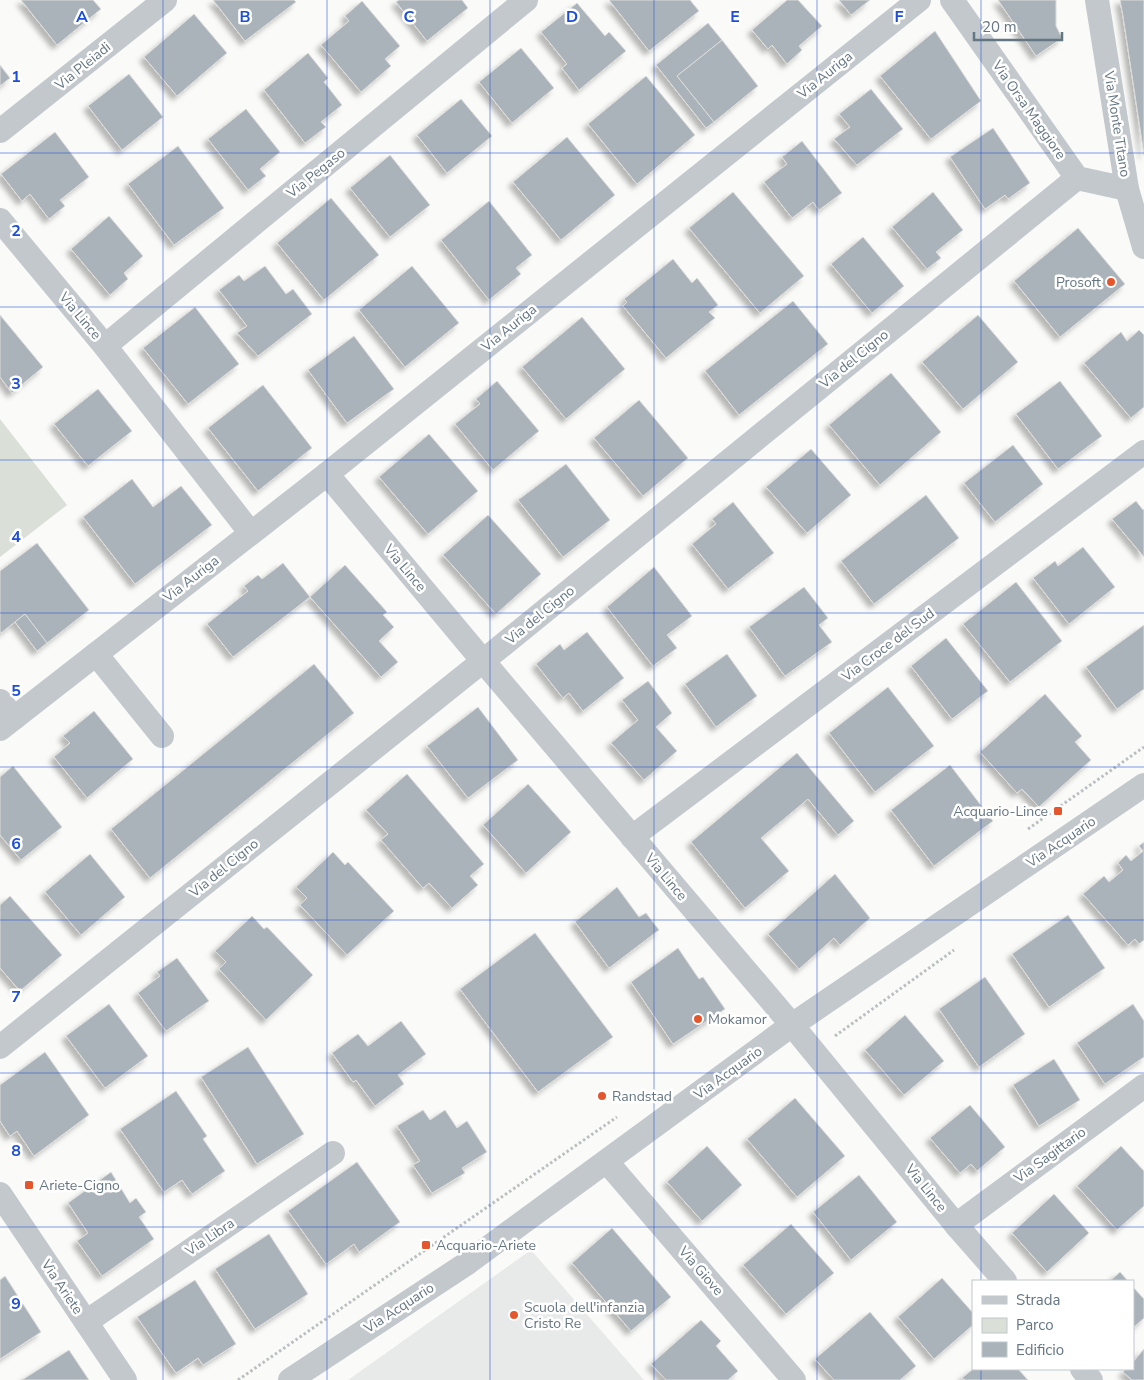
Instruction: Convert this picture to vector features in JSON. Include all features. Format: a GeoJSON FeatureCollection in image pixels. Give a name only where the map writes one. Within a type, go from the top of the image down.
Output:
{"type":"FeatureCollection","features":[{"type":"Feature","properties":{"kind":"street","name":"Via Pleiadi"},"geometry":{"type":"LineString","coordinates":[[0,132],[165,0]]}},
{"type":"Feature","properties":{"kind":"street","name":"Via Pegaso"},"geometry":{"type":"LineString","coordinates":[[105,346],[526,0]]}},
{"type":"Feature","properties":{"kind":"street","name":"Via Auriga"},"geometry":{"type":"LineString","coordinates":[[5,716],[96,654],[250,532],[327,474],[919,0]]}},
{"type":"Feature","properties":{"kind":"street","name":"Via Orsa Maggiore"},"geometry":{"type":"LineString","coordinates":[[952,0],[1077,178]]}},
{"type":"Feature","properties":{"kind":"street","name":"Via Monte Titano"},"geometry":{"type":"LineString","coordinates":[[1098,0],[1127,189],[1144,247]]}},
{"type":"Feature","properties":{"kind":"street"},"geometry":{"type":"LineString","coordinates":[[1077,178],[1127,189]]}},
{"type":"Feature","properties":{"kind":"street","name":"Via del Cigno"},"geometry":{"type":"LineString","coordinates":[[0,1047],[483,661],[1077,178]]}},
{"type":"Feature","properties":{"kind":"street","name":"Via Lince"},"geometry":{"type":"LineString","coordinates":[[0,220],[105,346],[250,532]]}},
{"type":"Feature","properties":{"kind":"street","name":"Via Croce del Sud"},"geometry":{"type":"LineString","coordinates":[[632,837],[1144,452]]}},
{"type":"Feature","properties":{"kind":"street","name":"Via Lince"},"geometry":{"type":"LineString","coordinates":[[327,474],[792,1025],[1004,1280]]}},
{"type":"Feature","properties":{"kind":"street"},"geometry":{"type":"LineString","coordinates":[[96,654],[162,736]]}},
{"type":"Feature","properties":{"kind":"street","name":"Via Acquario"},"geometry":{"type":"LineString","coordinates":[[290,1380],[466,1264],[792,1025],[1144,785]]}},
{"type":"Feature","properties":{"kind":"street","name":"Via Sagittario"},"geometry":{"type":"LineString","coordinates":[[956,1224],[1144,1086]]}},
{"type":"Feature","properties":{"kind":"street","name":"Via Libra"},"geometry":{"type":"LineString","coordinates":[[86,1322],[333,1153]]}},
{"type":"Feature","properties":{"kind":"street","name":"Via Giove"},"geometry":{"type":"LineString","coordinates":[[607,1162],[794,1380]]}},
{"type":"Feature","properties":{"kind":"street","name":"Via Ariete"},"geometry":{"type":"LineString","coordinates":[[0,1194],[125,1380]]}},
{"type":"Feature","properties":{"kind":"street"},"geometry":{"type":"LineString","coordinates":[[1083,1370],[1092,1380]]}},
{"type":"Feature","properties":{"kind":"path"},"geometry":{"type":"LineString","coordinates":[[238,1380],[618,1116]]}},
{"type":"Feature","properties":{"kind":"shaded area","name":"Scuola dell'infanzia Cristo Re"},"geometry":{"type":"Polygon","coordinates":[[[531,1250],[644,1380],[348,1380],[531,1250]]]}},
{"type":"Feature","properties":{"kind":"green space"},"geometry":{"type":"Polygon","coordinates":[[[0,419],[67,505],[0,557],[0,419]]]}},
{"type":"Feature","properties":{"kind":"building"},"geometry":{"type":"Polygon","coordinates":[[[21,0],[93,0],[101,9],[57,45],[21,0]]]}},
{"type":"Feature","properties":{"kind":"building"},"geometry":{"type":"Polygon","coordinates":[[[213,0],[294,0],[296,2],[245,41],[213,0]]]}},
{"type":"Feature","properties":{"kind":"building"},"geometry":{"type":"Polygon","coordinates":[[[399,0],[462,0],[468,8],[427,41],[396,2],[399,0]]]}},
{"type":"Feature","properties":{"kind":"building"},"geometry":{"type":"Polygon","coordinates":[[[609,0],[690,0],[699,11],[649,51],[609,0]]]}},
{"type":"Feature","properties":{"kind":"building"},"geometry":{"type":"Polygon","coordinates":[[[787,0],[798,0],[822,26],[799,46],[802,50],[787,64],[772,45],[768,49],[752,30],[787,0]]]}},
{"type":"Feature","properties":{"kind":"building"},"geometry":{"type":"Polygon","coordinates":[[[839,0],[870,0],[851,15],[839,0]]]}},
{"type":"Feature","properties":{"kind":"building"},"geometry":{"type":"Polygon","coordinates":[[[998,0],[1056,0],[1056,26],[1062,38],[1036,56],[998,0]]]}},
{"type":"Feature","properties":{"kind":"building"},"geometry":{"type":"Polygon","coordinates":[[[1120,0],[1144,0],[1144,155],[1123,16],[1120,0]]]}},
{"type":"Feature","properties":{"kind":"building"},"geometry":{"type":"Polygon","coordinates":[[[362,1],[400,46],[385,59],[391,66],[361,92],[321,45],[349,21],[345,16],[362,1]]]}},
{"type":"Feature","properties":{"kind":"building"},"geometry":{"type":"Polygon","coordinates":[[[577,3],[605,36],[609,32],[626,51],[579,90],[562,68],[567,64],[541,32],[577,3]]]}},
{"type":"Feature","properties":{"kind":"building"},"geometry":{"type":"Polygon","coordinates":[[[194,14],[227,53],[177,96],[144,57],[194,14]]]}},
{"type":"Feature","properties":{"kind":"building"},"geometry":{"type":"Polygon","coordinates":[[[708,23],[722,40],[677,76],[714,122],[706,128],[656,65],[708,23]]]}},
{"type":"Feature","properties":{"kind":"building"},"geometry":{"type":"Polygon","coordinates":[[[935,31],[981,101],[931,139],[880,76],[935,31]]]}},
{"type":"Feature","properties":{"kind":"building"},"geometry":{"type":"Polygon","coordinates":[[[722,40],[758,86],[714,122],[677,76],[722,40]]]}},
{"type":"Feature","properties":{"kind":"building"},"geometry":{"type":"Polygon","coordinates":[[[521,48],[554,88],[512,123],[479,82],[521,48]]]}},
{"type":"Feature","properties":{"kind":"building"},"geometry":{"type":"Polygon","coordinates":[[[308,53],[328,78],[324,82],[342,105],[321,122],[326,127],[305,143],[264,90],[308,53]]]}},
{"type":"Feature","properties":{"kind":"building"},"geometry":{"type":"Polygon","coordinates":[[[0,65],[10,78],[0,86],[0,65]]]}},
{"type":"Feature","properties":{"kind":"building"},"geometry":{"type":"Polygon","coordinates":[[[129,74],[163,117],[122,150],[88,106],[129,74]]]}},
{"type":"Feature","properties":{"kind":"building"},"geometry":{"type":"Polygon","coordinates":[[[646,76],[695,135],[637,184],[588,124],[646,76]]]}},
{"type":"Feature","properties":{"kind":"building"},"geometry":{"type":"Polygon","coordinates":[[[871,89],[903,129],[857,165],[834,139],[850,127],[839,114],[871,89]]]}},
{"type":"Feature","properties":{"kind":"building"},"geometry":{"type":"Polygon","coordinates":[[[461,99],[492,136],[447,173],[417,135],[461,99]]]}},
{"type":"Feature","properties":{"kind":"building"},"geometry":{"type":"Polygon","coordinates":[[[246,109],[280,152],[260,169],[266,176],[248,190],[208,139],[246,109]]]}},
{"type":"Feature","properties":{"kind":"building"},"geometry":{"type":"Polygon","coordinates":[[[993,128],[1030,183],[1008,199],[1005,195],[985,209],[950,157],[993,128]]]}},
{"type":"Feature","properties":{"kind":"building"},"geometry":{"type":"Polygon","coordinates":[[[55,132],[89,177],[60,200],[65,206],[49,219],[30,194],[22,201],[1,174],[55,132]]]}},
{"type":"Feature","properties":{"kind":"building"},"geometry":{"type":"Polygon","coordinates":[[[567,137],[615,195],[561,240],[513,182],[567,137]]]}},
{"type":"Feature","properties":{"kind":"building"},"geometry":{"type":"Polygon","coordinates":[[[802,141],[842,193],[819,210],[813,202],[792,218],[764,182],[787,164],[782,157],[802,141]]]}},
{"type":"Feature","properties":{"kind":"building"},"geometry":{"type":"Polygon","coordinates":[[[178,146],[224,208],[174,245],[128,184],[178,146]]]}},
{"type":"Feature","properties":{"kind":"building"},"geometry":{"type":"Polygon","coordinates":[[[390,155],[430,205],[390,237],[350,188],[390,155]]]}},
{"type":"Feature","properties":{"kind":"building"},"geometry":{"type":"Polygon","coordinates":[[[733,192],[804,276],[760,313],[689,228],[733,192]]]}},
{"type":"Feature","properties":{"kind":"building"},"geometry":{"type":"Polygon","coordinates":[[[933,192],[963,230],[936,252],[941,258],[927,269],[892,227],[933,192]]]}},
{"type":"Feature","properties":{"kind":"building"},"geometry":{"type":"Polygon","coordinates":[[[331,198],[379,255],[324,300],[277,243],[331,198]]]}},
{"type":"Feature","properties":{"kind":"building"},"geometry":{"type":"Polygon","coordinates":[[[489,201],[532,255],[516,268],[521,274],[489,300],[441,240],[489,201]]]}},
{"type":"Feature","properties":{"kind":"building"},"geometry":{"type":"Polygon","coordinates":[[[109,216],[143,256],[124,273],[128,279],[110,295],[71,249],[109,216]]]}},
{"type":"Feature","properties":{"kind":"building"},"geometry":{"type":"Polygon","coordinates":[[[1078,228],[1125,284],[1060,337],[1014,281],[1078,228]]]}},
{"type":"Feature","properties":{"kind":"building"},"geometry":{"type":"Polygon","coordinates":[[[863,237],[904,286],[872,313],[831,264],[863,237]]]}},
{"type":"Feature","properties":{"kind":"building"},"geometry":{"type":"Polygon","coordinates":[[[673,259],[692,283],[697,278],[718,305],[709,312],[715,318],[666,358],[623,306],[627,302],[624,299],[673,259]]]}},
{"type":"Feature","properties":{"kind":"building"},"geometry":{"type":"Polygon","coordinates":[[[265,266],[286,294],[293,289],[312,314],[258,356],[237,333],[247,326],[219,290],[239,275],[244,281],[265,266]]]}},
{"type":"Feature","properties":{"kind":"building"},"geometry":{"type":"Polygon","coordinates":[[[412,266],[459,323],[405,367],[359,310],[412,266]]]}},
{"type":"Feature","properties":{"kind":"building"},"geometry":{"type":"Polygon","coordinates":[[[793,301],[828,344],[739,415],[705,371],[793,301]]]}},
{"type":"Feature","properties":{"kind":"building"},"geometry":{"type":"Polygon","coordinates":[[[195,307],[239,364],[188,404],[143,348],[195,307]]]}},
{"type":"Feature","properties":{"kind":"building"},"geometry":{"type":"Polygon","coordinates":[[[0,315],[43,367],[12,393],[0,377],[0,315]]]}},
{"type":"Feature","properties":{"kind":"building"},"geometry":{"type":"Polygon","coordinates":[[[978,315],[1018,362],[963,409],[922,362],[978,315]]]}},
{"type":"Feature","properties":{"kind":"building"},"geometry":{"type":"Polygon","coordinates":[[[582,317],[625,369],[566,419],[522,367],[582,317]]]}},
{"type":"Feature","properties":{"kind":"building"},"geometry":{"type":"Polygon","coordinates":[[[1139,330],[1144,335],[1144,407],[1131,418],[1084,363],[1121,332],[1127,341],[1139,330]]]}},
{"type":"Feature","properties":{"kind":"building"},"geometry":{"type":"Polygon","coordinates":[[[354,336],[394,389],[347,423],[308,370],[354,336]]]}},
{"type":"Feature","properties":{"kind":"building"},"geometry":{"type":"Polygon","coordinates":[[[891,373],[941,432],[880,485],[829,425],[891,373]]]}},
{"type":"Feature","properties":{"kind":"building"},"geometry":{"type":"Polygon","coordinates":[[[497,381],[539,431],[493,470],[455,424],[480,404],[476,399],[497,381]]]}},
{"type":"Feature","properties":{"kind":"building"},"geometry":{"type":"Polygon","coordinates":[[[1060,381],[1102,436],[1058,469],[1016,414],[1060,381]]]}},
{"type":"Feature","properties":{"kind":"building"},"geometry":{"type":"Polygon","coordinates":[[[263,385],[312,448],[258,491],[208,428],[263,385]]]}},
{"type":"Feature","properties":{"kind":"building"},"geometry":{"type":"Polygon","coordinates":[[[98,389],[132,431],[88,466],[54,424],[98,389]]]}},
{"type":"Feature","properties":{"kind":"building"},"geometry":{"type":"Polygon","coordinates":[[[639,400],[688,458],[643,496],[594,438],[639,400]]]}},
{"type":"Feature","properties":{"kind":"building"},"geometry":{"type":"Polygon","coordinates":[[[429,434],[478,491],[428,534],[379,477],[429,434]]]}},
{"type":"Feature","properties":{"kind":"building"},"geometry":{"type":"Polygon","coordinates":[[[1013,445],[1043,484],[995,522],[964,483],[1013,445]]]}},
{"type":"Feature","properties":{"kind":"building"},"geometry":{"type":"Polygon","coordinates":[[[811,449],[851,495],[807,533],[766,487],[811,449]]]}},
{"type":"Feature","properties":{"kind":"building"},"geometry":{"type":"Polygon","coordinates":[[[566,464],[610,520],[563,557],[518,500],[566,464]]]}},
{"type":"Feature","properties":{"kind":"building"},"geometry":{"type":"Polygon","coordinates":[[[132,479],[153,507],[181,486],[212,525],[135,584],[83,517],[132,479]]]}},
{"type":"Feature","properties":{"kind":"building"},"geometry":{"type":"Polygon","coordinates":[[[926,495],[959,538],[874,604],[841,561],[926,495]]]}},
{"type":"Feature","properties":{"kind":"building"},"geometry":{"type":"Polygon","coordinates":[[[1136,501],[1144,509],[1144,557],[1112,519],[1136,501]]]}},
{"type":"Feature","properties":{"kind":"building"},"geometry":{"type":"Polygon","coordinates":[[[733,502],[774,553],[728,589],[692,544],[716,524],[712,519],[733,502]]]}},
{"type":"Feature","properties":{"kind":"building"},"geometry":{"type":"Polygon","coordinates":[[[488,515],[541,574],[496,614],[443,555],[488,515]]]}},
{"type":"Feature","properties":{"kind":"building"},"geometry":{"type":"Polygon","coordinates":[[[37,543],[89,610],[47,643],[25,614],[1,633],[0,631],[0,571],[37,543]]]}},
{"type":"Feature","properties":{"kind":"building"},"geometry":{"type":"Polygon","coordinates":[[[1083,547],[1115,587],[1069,624],[1033,578],[1055,561],[1058,566],[1083,547]]]}},
{"type":"Feature","properties":{"kind":"building"},"geometry":{"type":"Polygon","coordinates":[[[283,563],[310,597],[233,657],[207,624],[248,591],[244,586],[258,575],[262,579],[283,563]]]}},
{"type":"Feature","properties":{"kind":"building"},"geometry":{"type":"Polygon","coordinates":[[[345,565],[387,612],[383,615],[394,627],[379,641],[398,662],[381,677],[310,597],[345,565]]]}},
{"type":"Feature","properties":{"kind":"building"},"geometry":{"type":"Polygon","coordinates":[[[654,567],[692,616],[667,635],[677,648],[653,666],[607,607],[654,567]]]}},
{"type":"Feature","properties":{"kind":"building"},"geometry":{"type":"Polygon","coordinates":[[[1016,582],[1062,641],[1010,682],[963,624],[1016,582]]]}},
{"type":"Feature","properties":{"kind":"building"},"geometry":{"type":"Polygon","coordinates":[[[804,587],[828,618],[819,625],[832,642],[785,676],[749,627],[804,587]]]}},
{"type":"Feature","properties":{"kind":"building"},"geometry":{"type":"Polygon","coordinates":[[[25,614],[47,643],[37,651],[15,622],[25,614]]]}},
{"type":"Feature","properties":{"kind":"building"},"geometry":{"type":"Polygon","coordinates":[[[1144,625],[1144,689],[1117,709],[1086,667],[1144,625]]]}},
{"type":"Feature","properties":{"kind":"building"},"geometry":{"type":"Polygon","coordinates":[[[587,632],[624,678],[583,711],[569,693],[563,698],[536,664],[560,644],[564,650],[587,632]]]}},
{"type":"Feature","properties":{"kind":"building"},"geometry":{"type":"Polygon","coordinates":[[[946,638],[988,691],[952,719],[911,666],[946,638]]]}},
{"type":"Feature","properties":{"kind":"building"},"geometry":{"type":"Polygon","coordinates":[[[727,654],[757,696],[716,727],[685,684],[727,654]]]}},
{"type":"Feature","properties":{"kind":"building"},"geometry":{"type":"Polygon","coordinates":[[[314,664],[354,713],[150,878],[111,829],[314,664]]]}},
{"type":"Feature","properties":{"kind":"building"},"geometry":{"type":"Polygon","coordinates":[[[648,681],[672,713],[656,727],[677,751],[644,780],[611,743],[638,720],[622,700],[648,681]]]}},
{"type":"Feature","properties":{"kind":"building"},"geometry":{"type":"Polygon","coordinates":[[[888,687],[934,746],[875,792],[829,733],[888,687]]]}},
{"type":"Feature","properties":{"kind":"building"},"geometry":{"type":"Polygon","coordinates":[[[1045,694],[1082,736],[1075,742],[1091,760],[1039,807],[1022,789],[1017,793],[980,752],[1045,694]]]}},
{"type":"Feature","properties":{"kind":"building"},"geometry":{"type":"Polygon","coordinates":[[[478,707],[518,760],[468,798],[427,746],[478,707]]]}},
{"type":"Feature","properties":{"kind":"building"},"geometry":{"type":"Polygon","coordinates":[[[94,711],[133,759],[87,798],[54,757],[70,743],[63,736],[94,711]]]}},
{"type":"Feature","properties":{"kind":"building"},"geometry":{"type":"Polygon","coordinates":[[[797,753],[854,821],[838,835],[808,799],[761,838],[789,871],[745,908],[691,842],[797,753]]]}},
{"type":"Feature","properties":{"kind":"building"},"geometry":{"type":"Polygon","coordinates":[[[950,765],[993,821],[934,866],[891,810],[950,765]]]}},
{"type":"Feature","properties":{"kind":"building"},"geometry":{"type":"Polygon","coordinates":[[[13,766],[62,827],[21,860],[0,835],[0,777],[13,766]]]}},
{"type":"Feature","properties":{"kind":"building"},"geometry":{"type":"Polygon","coordinates":[[[407,774],[484,864],[470,876],[478,885],[452,908],[429,883],[423,888],[381,840],[388,834],[366,810],[407,774]]]}},
{"type":"Feature","properties":{"kind":"building"},"geometry":{"type":"Polygon","coordinates":[[[528,784],[571,832],[526,873],[483,825],[528,784]]]}},
{"type":"Feature","properties":{"kind":"building"},"geometry":{"type":"Polygon","coordinates":[[[1144,842],[1144,940],[1139,944],[1135,939],[1128,945],[1083,894],[1104,876],[1109,882],[1123,870],[1118,863],[1126,855],[1131,861],[1143,851],[1139,846],[1144,842]]]}},
{"type":"Feature","properties":{"kind":"building"},"geometry":{"type":"Polygon","coordinates":[[[333,852],[345,865],[348,862],[394,911],[347,955],[300,905],[307,898],[296,887],[333,852]]]}},
{"type":"Feature","properties":{"kind":"building"},"geometry":{"type":"Polygon","coordinates":[[[90,854],[125,897],[81,935],[45,892],[90,854]]]}},
{"type":"Feature","properties":{"kind":"building"},"geometry":{"type":"Polygon","coordinates":[[[835,874],[870,918],[840,945],[834,938],[799,969],[768,934],[835,874]]]}},
{"type":"Feature","properties":{"kind":"building"},"geometry":{"type":"Polygon","coordinates":[[[617,887],[639,917],[646,913],[659,930],[609,968],[575,922],[617,887]]]}},
{"type":"Feature","properties":{"kind":"building"},"geometry":{"type":"Polygon","coordinates":[[[10,896],[62,955],[20,991],[0,968],[0,905],[10,896]]]}},
{"type":"Feature","properties":{"kind":"building"},"geometry":{"type":"Polygon","coordinates":[[[1068,915],[1105,968],[1049,1007],[1012,954],[1068,915]]]}},
{"type":"Feature","properties":{"kind":"building"},"geometry":{"type":"Polygon","coordinates":[[[252,916],[264,929],[267,927],[313,975],[266,1020],[219,969],[226,962],[215,951],[252,916]]]}},
{"type":"Feature","properties":{"kind":"building"},"geometry":{"type":"Polygon","coordinates":[[[535,933],[613,1037],[538,1092],[460,989],[535,933]]]}},
{"type":"Feature","properties":{"kind":"building"},"geometry":{"type":"Polygon","coordinates":[[[678,948],[699,979],[703,977],[725,1009],[673,1044],[631,982],[678,948]]]}},
{"type":"Feature","properties":{"kind":"building"},"geometry":{"type":"Polygon","coordinates":[[[177,958],[209,1001],[166,1031],[138,993],[160,976],[157,972],[177,958]]]}},
{"type":"Feature","properties":{"kind":"building"},"geometry":{"type":"Polygon","coordinates":[[[985,977],[1025,1034],[979,1067],[939,1009],[985,977]]]}},
{"type":"Feature","properties":{"kind":"building"},"geometry":{"type":"Polygon","coordinates":[[[109,1004],[148,1056],[105,1088],[66,1036],[109,1004]]]}},
{"type":"Feature","properties":{"kind":"building"},"geometry":{"type":"Polygon","coordinates":[[[1133,1004],[1144,1021],[1144,1057],[1105,1084],[1077,1043],[1133,1004]]]}},
{"type":"Feature","properties":{"kind":"building"},"geometry":{"type":"Polygon","coordinates":[[[905,1015],[944,1061],[904,1095],[865,1050],[905,1015]]]}},
{"type":"Feature","properties":{"kind":"building"},"geometry":{"type":"Polygon","coordinates":[[[401,1021],[426,1054],[398,1075],[404,1084],[375,1106],[356,1080],[353,1082],[332,1053],[358,1034],[368,1046],[401,1021]]]}},
{"type":"Feature","properties":{"kind":"building"},"geometry":{"type":"Polygon","coordinates":[[[248,1047],[304,1134],[257,1164],[201,1077],[248,1047]]]}},
{"type":"Feature","properties":{"kind":"building"},"geometry":{"type":"Polygon","coordinates":[[[45,1052],[89,1115],[34,1156],[17,1131],[10,1136],[0,1121],[0,1085],[45,1052]]]}},
{"type":"Feature","properties":{"kind":"building"},"geometry":{"type":"Polygon","coordinates":[[[1054,1059],[1080,1100],[1039,1126],[1013,1085],[1054,1059]]]}},
{"type":"Feature","properties":{"kind":"building"},"geometry":{"type":"Polygon","coordinates":[[[176,1091],[207,1136],[203,1139],[225,1171],[192,1194],[182,1180],[164,1192],[120,1129],[176,1091]]]}},
{"type":"Feature","properties":{"kind":"building"},"geometry":{"type":"Polygon","coordinates":[[[795,1098],[845,1156],[797,1197],[747,1139],[795,1098]]]}},
{"type":"Feature","properties":{"kind":"building"},"geometry":{"type":"Polygon","coordinates":[[[970,1105],[1005,1147],[977,1171],[971,1164],[960,1173],[930,1138],[970,1105]]]}},
{"type":"Feature","properties":{"kind":"building"},"geometry":{"type":"Polygon","coordinates":[[[423,1110],[430,1120],[445,1110],[457,1128],[467,1121],[487,1152],[462,1168],[465,1173],[432,1193],[413,1165],[420,1161],[397,1126],[423,1110]]]}},
{"type":"Feature","properties":{"kind":"building"},"geometry":{"type":"Polygon","coordinates":[[[707,1146],[742,1185],[702,1221],[667,1182],[707,1146]]]}},
{"type":"Feature","properties":{"kind":"building"},"geometry":{"type":"Polygon","coordinates":[[[1121,1146],[1144,1171],[1144,1206],[1117,1230],[1077,1186],[1121,1146]]]}},
{"type":"Feature","properties":{"kind":"building"},"geometry":{"type":"Polygon","coordinates":[[[357,1162],[400,1222],[359,1252],[354,1244],[326,1264],[288,1211],[357,1162]]]}},
{"type":"Feature","properties":{"kind":"building"},"geometry":{"type":"Polygon","coordinates":[[[111,1172],[130,1203],[136,1198],[146,1212],[139,1217],[154,1239],[102,1276],[77,1241],[88,1233],[68,1203],[111,1172]]]}},
{"type":"Feature","properties":{"kind":"building"},"geometry":{"type":"Polygon","coordinates":[[[859,1175],[897,1222],[851,1260],[813,1212],[859,1175]]]}},
{"type":"Feature","properties":{"kind":"building"},"geometry":{"type":"Polygon","coordinates":[[[1054,1194],[1089,1233],[1047,1272],[1012,1233],[1054,1194]]]}},
{"type":"Feature","properties":{"kind":"building"},"geometry":{"type":"Polygon","coordinates":[[[791,1224],[834,1273],[786,1314],[743,1265],[791,1224]]]}},
{"type":"Feature","properties":{"kind":"building"},"geometry":{"type":"Polygon","coordinates":[[[612,1228],[671,1297],[631,1331],[572,1263],[612,1228]]]}},
{"type":"Feature","properties":{"kind":"building"},"geometry":{"type":"Polygon","coordinates":[[[269,1234],[308,1294],[255,1329],[215,1269],[269,1234]]]}},
{"type":"Feature","properties":{"kind":"building"},"geometry":{"type":"Polygon","coordinates":[[[1120,1272],[1127,1280],[1111,1280],[1120,1272]]]}},
{"type":"Feature","properties":{"kind":"building"},"geometry":{"type":"Polygon","coordinates":[[[5,1276],[41,1332],[0,1359],[0,1280],[5,1276]]]}},
{"type":"Feature","properties":{"kind":"building"},"geometry":{"type":"Polygon","coordinates":[[[942,1278],[972,1312],[972,1326],[934,1359],[898,1317],[942,1278]]]}},
{"type":"Feature","properties":{"kind":"building"},"geometry":{"type":"Polygon","coordinates":[[[195,1280],[236,1344],[203,1365],[198,1358],[176,1373],[137,1317],[195,1280]]]}},
{"type":"Feature","properties":{"kind":"building"},"geometry":{"type":"Polygon","coordinates":[[[1134,1288],[1144,1299],[1144,1318],[1134,1327],[1134,1288]]]}},
{"type":"Feature","properties":{"kind":"building"},"geometry":{"type":"Polygon","coordinates":[[[870,1312],[916,1366],[900,1380],[834,1380],[815,1359],[870,1312]]]}},
{"type":"Feature","properties":{"kind":"building"},"geometry":{"type":"Polygon","coordinates":[[[701,1320],[721,1341],[716,1346],[738,1371],[728,1380],[666,1380],[651,1364],[701,1320]]]}},
{"type":"Feature","properties":{"kind":"building"},"geometry":{"type":"Polygon","coordinates":[[[1144,1349],[1144,1380],[1132,1380],[1123,1372],[1125,1370],[1134,1370],[1134,1361],[1144,1349]]]}},
{"type":"Feature","properties":{"kind":"building"},"geometry":{"type":"Polygon","coordinates":[[[69,1350],[89,1380],[22,1380],[69,1350]]]}},
{"type":"Feature","properties":{"kind":"building"},"geometry":{"type":"Polygon","coordinates":[[[972,1370],[1019,1370],[1028,1380],[965,1380],[962,1378],[972,1370]]]}},
{"type":"Feature","properties":{"kind":"place","name":"Prosoft"},"geometry":{"type":"Point","coordinates":[1111,282]}},
{"type":"Feature","properties":{"kind":"place","name":"Acquario-Lince"},"geometry":{"type":"Point","coordinates":[1058,811]}},
{"type":"Feature","properties":{"kind":"place","name":"Mokamor"},"geometry":{"type":"Point","coordinates":[698,1019]}},
{"type":"Feature","properties":{"kind":"place","name":"Randstad"},"geometry":{"type":"Point","coordinates":[602,1096]}},
{"type":"Feature","properties":{"kind":"place","name":"Ariete-Cigno"},"geometry":{"type":"Point","coordinates":[29,1185]}},
{"type":"Feature","properties":{"kind":"place","name":"Acquario-Ariete"},"geometry":{"type":"Point","coordinates":[426,1245]}},
{"type":"Feature","properties":{"kind":"place","name":"Scuola dell'infanzia Cristo Re"},"geometry":{"type":"Point","coordinates":[514,1315]}}]}
